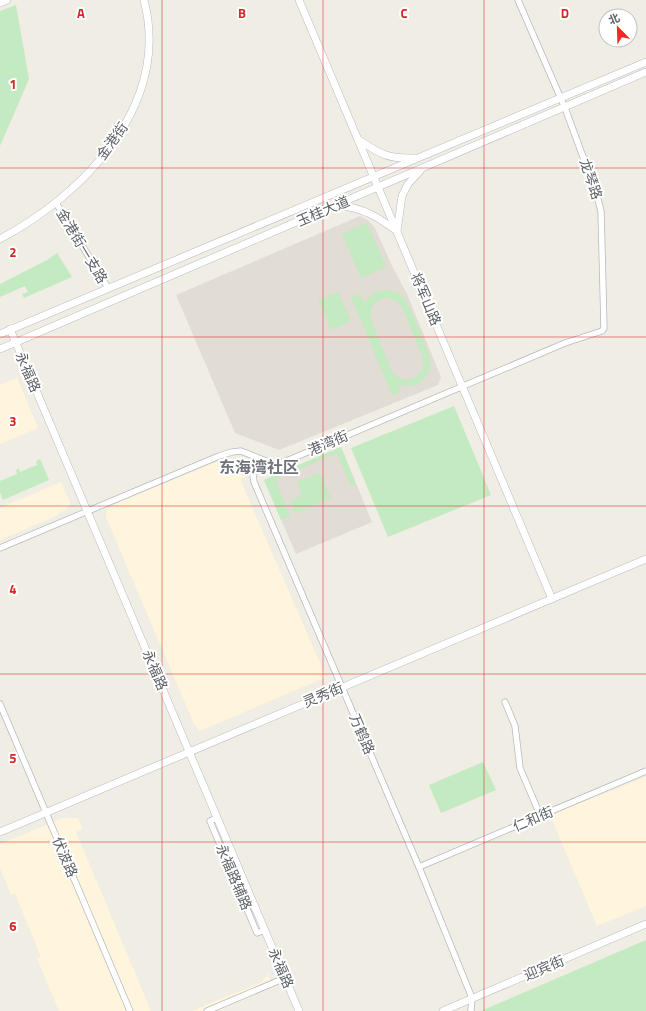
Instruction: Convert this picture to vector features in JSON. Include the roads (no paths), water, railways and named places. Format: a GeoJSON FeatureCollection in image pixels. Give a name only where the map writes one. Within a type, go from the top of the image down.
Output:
{"type":"FeatureCollection","features":[{"type":"Feature","properties":{"kind":"main road"},"geometry":{"type":"LineString","coordinates":[[0,3],[7,0]]}},
{"type":"Feature","properties":{"kind":"main road","name":"金港街"},"geometry":{"type":"LineString","coordinates":[[0,239],[24,226],[56,203],[84,178],[109,148],[130,116],[144,82],[149,53],[148,20],[144,0]]}},
{"type":"Feature","properties":{"kind":"main road","name":"将军山路"},"geometry":{"type":"LineString","coordinates":[[300,0],[552,599]]}},
{"type":"Feature","properties":{"kind":"main road","name":"玉桂大道"},"geometry":{"type":"LineString","coordinates":[[0,334],[646,62]]}},
{"type":"Feature","properties":{"kind":"main road","name":"玉桂大道"},"geometry":{"type":"LineString","coordinates":[[0,349],[379,188],[646,72]]}},
{"type":"Feature","properties":{"kind":"main road"},"geometry":{"type":"LineString","coordinates":[[358,140],[385,156],[399,159],[418,158]]}},
{"type":"Feature","properties":{"kind":"main road"},"geometry":{"type":"LineString","coordinates":[[339,205],[356,207],[376,217],[397,231],[402,196],[408,184],[423,168]]}},
{"type":"Feature","properties":{"kind":"main road","name":"永福路"},"geometry":{"type":"LineString","coordinates":[[10,329],[299,1011]]}},
{"type":"Feature","properties":{"kind":"main road","name":"灵秀街"},"geometry":{"type":"LineString","coordinates":[[0,832],[646,559]]}},
{"type":"Feature","properties":{"kind":"main road","name":"迎宾街"},"geometry":{"type":"LineString","coordinates":[[443,1011],[646,924]]}},
{"type":"Feature","properties":{"kind":"street","name":"龙琴路"},"geometry":{"type":"LineString","coordinates":[[518,0],[564,108],[596,192],[601,210],[604,328],[602,331],[565,343]]}},
{"type":"Feature","properties":{"kind":"street","name":"金港街一支路"},"geometry":{"type":"LineString","coordinates":[[56,203],[108,288]]}},
{"type":"Feature","properties":{"kind":"street","name":"港湾街"},"geometry":{"type":"LineString","coordinates":[[0,548],[219,456],[232,452],[241,451],[271,464],[284,462],[565,343]]}},
{"type":"Feature","properties":{"kind":"street","name":"万鹤路"},"geometry":{"type":"LineString","coordinates":[[257,458],[252,468],[254,482],[419,867],[472,998],[471,1011]]}},
{"type":"Feature","properties":{"kind":"street"},"geometry":{"type":"LineString","coordinates":[[505,702],[515,726],[520,768],[540,815]]}},
{"type":"Feature","properties":{"kind":"street","name":"伏波路"},"geometry":{"type":"LineString","coordinates":[[0,704],[130,1011]]}},
{"type":"Feature","properties":{"kind":"street","name":"仁和街"},"geometry":{"type":"LineString","coordinates":[[419,867],[646,771]]}},
{"type":"Feature","properties":{"kind":"street"},"geometry":{"type":"LineString","coordinates":[[207,1011],[285,978]]}},
{"type":"Feature","properties":{"kind":"district","name":"东海湾社区"},"geometry":{"type":"Point","coordinates":[259,467]}}]}
